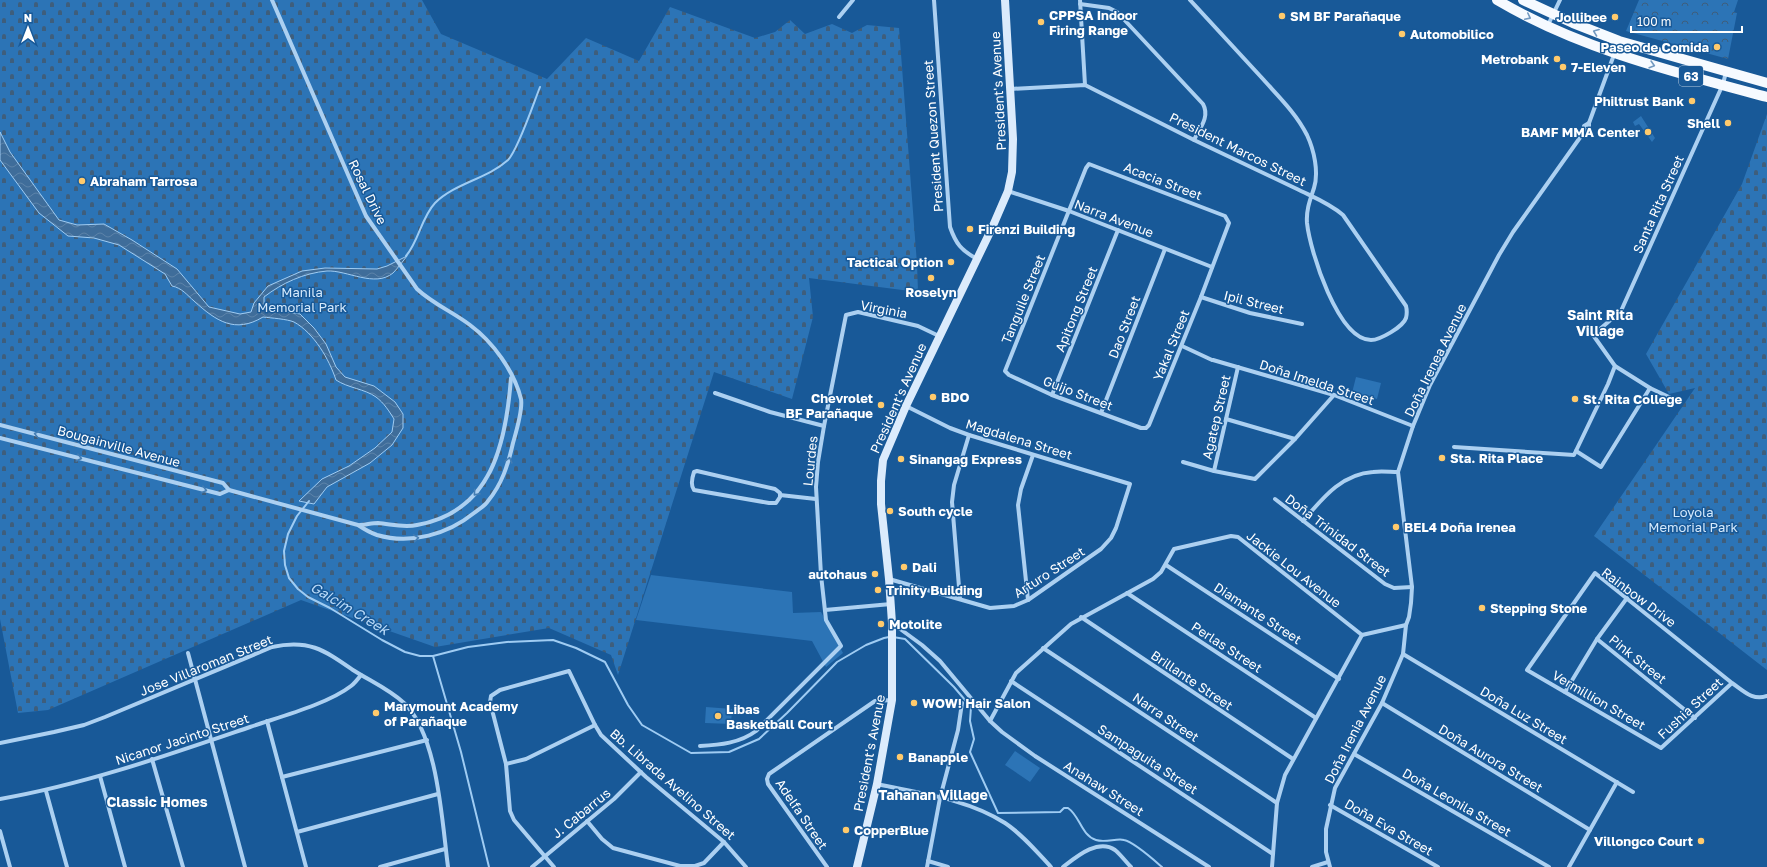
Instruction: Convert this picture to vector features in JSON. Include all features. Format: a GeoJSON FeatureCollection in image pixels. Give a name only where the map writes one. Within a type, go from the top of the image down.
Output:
{"type":"FeatureCollection","features":[{"type":"Feature","properties":{"kind":"main road","name":"63"},"geometry":{"type":"LineString","coordinates":[[1497,0],[1548,27],[1615,54],[1767,97]]}},
{"type":"Feature","properties":{"kind":"main road","name":"63"},"geometry":{"type":"LineString","coordinates":[[1523,0],[1553,15],[1619,41],[1767,83]]}},
{"type":"Feature","properties":{"kind":"street","name":"Rosal Drive"},"geometry":{"type":"LineString","coordinates":[[272,0],[366,216],[417,289],[426,297],[470,325],[488,340],[512,376],[521,406],[506,471],[487,503],[462,523],[439,533],[404,539],[377,535],[358,525]]}},
{"type":"Feature","properties":{"kind":"street"},"geometry":{"type":"LineString","coordinates":[[840,17],[853,0]]}},
{"type":"Feature","properties":{"kind":"street","name":"President Quezon Street"},"geometry":{"type":"LineString","coordinates":[[934,0],[950,227],[954,240],[964,252],[977,259]]}},
{"type":"Feature","properties":{"kind":"street","name":"President's Avenue"},"geometry":{"type":"LineString","coordinates":[[857,867],[877,784],[892,700],[893,648],[890,579],[881,504],[881,480],[884,460],[906,406],[1008,191],[1012,172],[1013,155],[1005,0]]}},
{"type":"Feature","properties":{"kind":"street"},"geometry":{"type":"LineString","coordinates":[[1190,0],[1291,110],[1301,124],[1308,136],[1316,164],[1314,187],[1311,196]]}},
{"type":"Feature","properties":{"kind":"street"},"geometry":{"type":"LineString","coordinates":[[1548,27],[1560,0]]}},
{"type":"Feature","properties":{"kind":"street"},"geometry":{"type":"LineString","coordinates":[[1085,85],[1080,2],[1109,8],[1117,12],[1203,104],[1206,110],[1205,118],[1194,140]]}},
{"type":"Feature","properties":{"kind":"street","name":"Doña Irenea Avenue"},"geometry":{"type":"LineString","coordinates":[[1406,625],[1410,617],[1412,587],[1398,472],[1413,426],[1430,385],[1499,255],[1513,232],[1584,132],[1589,129],[1589,123],[1619,41]]}},
{"type":"Feature","properties":{"kind":"street","name":"Santa Rita Street"},"geometry":{"type":"LineString","coordinates":[[1615,366],[1593,335],[1621,311],[1723,84],[1726,72]]}},
{"type":"Feature","properties":{"kind":"street","name":"President Marcos Street"},"geometry":{"type":"LineString","coordinates":[[1010,88],[1085,85],[1194,140],[1334,207],[1343,215],[1406,306],[1406,319],[1402,324],[1380,338],[1368,340],[1362,338],[1349,326],[1337,311],[1330,297],[1319,270],[1307,224],[1307,214],[1311,196]]}},
{"type":"Feature","properties":{"kind":"street","name":"Acacia Street"},"geometry":{"type":"LineString","coordinates":[[1069,211],[1089,164],[1210,210],[1225,216],[1228,223],[1212,267]]}},
{"type":"Feature","properties":{"kind":"street","name":"Narra Avenue"},"geometry":{"type":"LineString","coordinates":[[1008,191],[1069,211],[1212,267]]}},
{"type":"Feature","properties":{"kind":"street","name":"Tanguile Street"},"geometry":{"type":"LineString","coordinates":[[1005,372],[1069,211]]}},
{"type":"Feature","properties":{"kind":"street","name":"Apitong Street"},"geometry":{"type":"LineString","coordinates":[[1052,395],[1118,230]]}},
{"type":"Feature","properties":{"kind":"street","name":"Dao Street"},"geometry":{"type":"LineString","coordinates":[[1101,413],[1165,249]]}},
{"type":"Feature","properties":{"kind":"street","name":"Yakal Street"},"geometry":{"type":"LineString","coordinates":[[1146,428],[1149,425],[1182,346],[1212,267]]}},
{"type":"Feature","properties":{"kind":"street","name":"Ipil Street"},"geometry":{"type":"LineString","coordinates":[[1201,297],[1237,309],[1302,324]]}},
{"type":"Feature","properties":{"kind":"street","name":"Virginia"},"geometry":{"type":"LineString","coordinates":[[846,315],[858,312],[918,326],[940,336]]}},
{"type":"Feature","properties":{"kind":"street","name":"Lourdes"},"geometry":{"type":"LineString","coordinates":[[700,746],[729,743],[750,735],[756,731],[841,646],[826,620],[816,499],[818,462],[846,315]]}},
{"type":"Feature","properties":{"kind":"street","name":"Doña Imelda Street"},"geometry":{"type":"LineString","coordinates":[[1182,346],[1212,360],[1334,395],[1413,426]]}},
{"type":"Feature","properties":{"kind":"street"},"geometry":{"type":"LineString","coordinates":[[1454,446],[1574,455],[1615,366],[1650,388],[1671,398]]}},
{"type":"Feature","properties":{"kind":"street","name":"Agatep Street"},"geometry":{"type":"LineString","coordinates":[[1214,471],[1238,367]]}},
{"type":"Feature","properties":{"kind":"street","name":"Guijo Street"},"geometry":{"type":"LineString","coordinates":[[1005,372],[1052,395],[1141,428],[1146,428]]}},
{"type":"Feature","properties":{"kind":"street"},"geometry":{"type":"LineString","coordinates":[[358,525],[377,523],[400,526],[417,525],[457,511],[476,495],[493,468],[503,432],[512,376]]}},
{"type":"Feature","properties":{"kind":"street"},"geometry":{"type":"LineString","coordinates":[[1576,451],[1601,468],[1650,388]]}},
{"type":"Feature","properties":{"kind":"street"},"geometry":{"type":"LineString","coordinates":[[715,393],[770,412],[824,426]]}},
{"type":"Feature","properties":{"kind":"street"},"geometry":{"type":"LineString","coordinates":[[1183,462],[1214,471],[1255,478],[1295,438],[1334,395]]}},
{"type":"Feature","properties":{"kind":"street","name":"Magdalena Street"},"geometry":{"type":"LineString","coordinates":[[906,406],[950,428],[969,435],[1130,484]]}},
{"type":"Feature","properties":{"kind":"street"},"geometry":{"type":"LineString","coordinates":[[1226,419],[1295,438]]}},
{"type":"Feature","properties":{"kind":"street","name":"Bougainville Avenue"},"geometry":{"type":"LineString","coordinates":[[0,425],[223,483],[229,490],[358,525]]}},
{"type":"Feature","properties":{"kind":"street"},"geometry":{"type":"LineString","coordinates":[[960,599],[952,502],[954,485],[969,435]]}},
{"type":"Feature","properties":{"kind":"street","name":"Bougainville Avenue"},"geometry":{"type":"LineString","coordinates":[[0,438],[220,494],[229,490]]}},
{"type":"Feature","properties":{"kind":"street"},"geometry":{"type":"LineString","coordinates":[[1028,600],[1018,505],[1021,489],[1033,455]]}},
{"type":"Feature","properties":{"kind":"street"},"geometry":{"type":"LineString","coordinates":[[780,495],[775,503],[753,501],[694,490],[692,480],[694,472],[697,471],[774,489],[780,495],[816,499]]}},
{"type":"Feature","properties":{"kind":"street"},"geometry":{"type":"LineString","coordinates":[[1303,521],[1326,494],[1338,484],[1354,477],[1372,472],[1398,472]]}},
{"type":"Feature","properties":{"kind":"street","name":"Arturo Street"},"geometry":{"type":"LineString","coordinates":[[890,579],[990,608],[1014,606],[1028,600],[1101,549],[1111,538],[1130,484]]}},
{"type":"Feature","properties":{"kind":"street","name":"Doña Trinidad Street"},"geometry":{"type":"LineString","coordinates":[[1275,499],[1385,584],[1394,588],[1412,587]]}},
{"type":"Feature","properties":{"kind":"street","name":"Jackie Lou Avenue"},"geometry":{"type":"LineString","coordinates":[[990,720],[1016,673],[1043,648],[1081,617],[1153,579],[1166,564],[1174,548],[1231,536],[1238,537],[1362,635]]}},
{"type":"Feature","properties":{"kind":"street","name":"Diamante Street"},"geometry":{"type":"LineString","coordinates":[[1166,564],[1339,679]]}},
{"type":"Feature","properties":{"kind":"street","name":"Rainbow Drive"},"geometry":{"type":"LineString","coordinates":[[1527,670],[1595,572],[1732,682],[1753,697],[1759,699],[1767,696]]}},
{"type":"Feature","properties":{"kind":"street","name":"Perlas Street"},"geometry":{"type":"LineString","coordinates":[[1127,593],[1316,718]]}},
{"type":"Feature","properties":{"kind":"street"},"geometry":{"type":"LineString","coordinates":[[1597,639],[1627,598]]}},
{"type":"Feature","properties":{"kind":"street"},"geometry":{"type":"LineString","coordinates":[[825,610],[891,604]]}},
{"type":"Feature","properties":{"kind":"street","name":"Brillante Street"},"geometry":{"type":"LineString","coordinates":[[1081,617],[1293,759]]}},
{"type":"Feature","properties":{"kind":"street"},"geometry":{"type":"LineString","coordinates":[[892,623],[922,645],[940,662],[990,720]]}},
{"type":"Feature","properties":{"kind":"street"},"geometry":{"type":"LineString","coordinates":[[1272,867],[1277,803],[1285,775],[1293,759],[1339,679],[1362,635],[1406,625]]}},
{"type":"Feature","properties":{"kind":"street","name":"Doña Irenia Avenue"},"geometry":{"type":"LineString","coordinates":[[1330,867],[1328,862],[1326,840],[1330,805],[1335,788],[1382,703],[1403,654],[1406,625]]}},
{"type":"Feature","properties":{"kind":"street","name":"Pink Street"},"geometry":{"type":"LineString","coordinates":[[1565,692],[1597,639],[1695,718]]}},
{"type":"Feature","properties":{"kind":"street","name":"Jose Villaroman Street"},"geometry":{"type":"LineString","coordinates":[[0,743],[84,725],[272,647],[285,644],[305,644],[322,650],[381,685],[404,703],[418,719],[427,740],[438,794],[448,867]]}},
{"type":"Feature","properties":{"kind":"street","name":"Narra Street"},"geometry":{"type":"LineString","coordinates":[[1043,648],[1277,803]]}},
{"type":"Feature","properties":{"kind":"street"},"geometry":{"type":"LineString","coordinates":[[188,653],[245,867]]}},
{"type":"Feature","properties":{"kind":"street","name":"Doña Luz Street"},"geometry":{"type":"LineString","coordinates":[[1403,654],[1633,792]]}},
{"type":"Feature","properties":{"kind":"street","name":"Vermillion Street"},"geometry":{"type":"LineString","coordinates":[[1527,670],[1662,748]]}},
{"type":"Feature","properties":{"kind":"street","name":"Bb. Librada Avelino Street"},"geometry":{"type":"LineString","coordinates":[[506,764],[490,702],[491,696],[500,690],[569,671],[601,735],[641,772],[724,842],[746,867]]}},
{"type":"Feature","properties":{"kind":"street","name":"Nicanor Jacinto Street"},"geometry":{"type":"LineString","coordinates":[[0,799],[46,791],[100,776],[212,740],[331,698],[352,686],[362,675]]}},
{"type":"Feature","properties":{"kind":"street","name":"Sampaguita Street"},"geometry":{"type":"LineString","coordinates":[[1011,681],[1273,854]]}},
{"type":"Feature","properties":{"kind":"street","name":"Fushia Street"},"geometry":{"type":"LineString","coordinates":[[1662,748],[1732,682]]}},
{"type":"Feature","properties":{"kind":"street","name":"Adelfa Street"},"geometry":{"type":"LineString","coordinates":[[826,867],[768,784],[767,779],[769,774],[874,701],[892,700]]}},
{"type":"Feature","properties":{"kind":"street"},"geometry":{"type":"LineString","coordinates":[[927,867],[940,798],[958,730],[962,703]]}},
{"type":"Feature","properties":{"kind":"street","name":"Doña Aurora Street"},"geometry":{"type":"LineString","coordinates":[[1382,703],[1590,830]]}},
{"type":"Feature","properties":{"kind":"street","name":"Anahaw Street"},"geometry":{"type":"LineString","coordinates":[[990,720],[1002,732],[1035,756],[1209,867]]}},
{"type":"Feature","properties":{"kind":"street"},"geometry":{"type":"LineString","coordinates":[[267,721],[306,867]]}},
{"type":"Feature","properties":{"kind":"street"},"geometry":{"type":"LineString","coordinates":[[554,867],[543,856],[514,820],[510,811],[506,764],[526,759],[595,725]]}},
{"type":"Feature","properties":{"kind":"street"},"geometry":{"type":"LineString","coordinates":[[282,776],[427,740]]}},
{"type":"Feature","properties":{"kind":"street","name":"Doña Leonila Street"},"geometry":{"type":"LineString","coordinates":[[1354,754],[1549,867]]}},
{"type":"Feature","properties":{"kind":"street"},"geometry":{"type":"LineString","coordinates":[[152,759],[183,867]]}},
{"type":"Feature","properties":{"kind":"street","name":"J. Cabarrus"},"geometry":{"type":"LineString","coordinates":[[532,867],[543,856],[614,799],[641,772]]}},
{"type":"Feature","properties":{"kind":"street"},"geometry":{"type":"LineString","coordinates":[[100,776],[125,867]]}},
{"type":"Feature","properties":{"kind":"street"},"geometry":{"type":"LineString","coordinates":[[1569,867],[1617,782]]}},
{"type":"Feature","properties":{"kind":"street"},"geometry":{"type":"LineString","coordinates":[[877,784],[940,798],[991,815],[1024,838],[1051,867]]}},
{"type":"Feature","properties":{"kind":"street"},"geometry":{"type":"LineString","coordinates":[[46,791],[67,867]]}},
{"type":"Feature","properties":{"kind":"street"},"geometry":{"type":"LineString","coordinates":[[297,832],[438,794]]}},
{"type":"Feature","properties":{"kind":"street","name":"Doña Eva Street"},"geometry":{"type":"LineString","coordinates":[[1330,805],[1438,867]]}},
{"type":"Feature","properties":{"kind":"street"},"geometry":{"type":"LineString","coordinates":[[587,821],[602,839],[613,848],[680,866],[695,866],[704,863],[724,842]]}},
{"type":"Feature","properties":{"kind":"street"},"geometry":{"type":"LineString","coordinates":[[0,832],[10,867]]}},
{"type":"Feature","properties":{"kind":"street"},"geometry":{"type":"LineString","coordinates":[[1063,867],[1090,849],[1102,847],[1116,851],[1131,867]]}},
{"type":"Feature","properties":{"kind":"street"},"geometry":{"type":"LineString","coordinates":[[380,867],[445,849]]}},
{"type":"Feature","properties":{"kind":"street"},"geometry":{"type":"LineString","coordinates":[[1197,860],[1199,867]]}},
{"type":"Feature","properties":{"kind":"street"},"geometry":{"type":"LineString","coordinates":[[928,861],[948,867]]}},
{"type":"Feature","properties":{"kind":"street"},"geometry":{"type":"LineString","coordinates":[[1312,867],[1328,862]]}},
{"type":"Feature","properties":{"kind":"green space","name":"Manila Memorial Park"},"geometry":{"type":"Polygon","coordinates":[[[0,0],[422,0],[441,34],[547,79],[586,38],[639,61],[670,7],[755,38],[775,32],[790,20],[805,34],[832,24],[852,33],[867,25],[899,28],[918,292],[809,278],[813,317],[792,399],[714,372],[618,675],[611,655],[549,628],[435,647],[301,600],[48,710],[18,713],[0,619],[0,0]]]}},
{"type":"Feature","properties":{"kind":"green space"},"geometry":{"type":"Polygon","coordinates":[[[1639,0],[1738,0],[1734,12],[1737,13],[1728,59],[1626,31],[1639,0]]]}},
{"type":"Feature","properties":{"kind":"green space","name":"Loyola Memorial Park"},"geometry":{"type":"Polygon","coordinates":[[[1767,114],[1767,670],[1594,536],[1695,388],[1669,394],[1646,354],[1742,184],[1767,114]]]}},
{"type":"Feature","properties":{"kind":"green space","name":"BAMF MMA Center"},"geometry":{"type":"Polygon","coordinates":[[[1641,116],[1655,138],[1652,142],[1639,124],[1635,126],[1633,122],[1641,116]]]}},
{"type":"Feature","properties":{"kind":"green space"},"geometry":{"type":"Polygon","coordinates":[[[1356,377],[1381,383],[1377,399],[1352,393],[1356,377]]]}},
{"type":"Feature","properties":{"kind":"green space"},"geometry":{"type":"Polygon","coordinates":[[[651,575],[792,592],[793,613],[821,612],[843,653],[826,667],[812,641],[636,620],[651,575]]]}},
{"type":"Feature","properties":{"kind":"green space","name":"Libas Basketball Court"},"geometry":{"type":"Polygon","coordinates":[[[706,707],[732,709],[731,724],[705,723],[706,707]]]}},
{"type":"Feature","properties":{"kind":"green space"},"geometry":{"type":"Polygon","coordinates":[[[1015,751],[1040,768],[1030,782],[1005,765],[1015,751]]]}},
{"type":"Feature","properties":{"kind":"water"},"geometry":{"type":"Polygon","coordinates":[[[0,132],[10,152],[59,220],[77,225],[104,224],[132,240],[177,269],[209,307],[240,314],[251,312],[254,303],[268,286],[302,271],[325,268],[377,269],[387,266],[407,256],[393,273],[386,277],[369,279],[335,271],[318,272],[302,276],[278,287],[264,297],[264,308],[300,314],[314,328],[326,344],[336,367],[345,377],[374,386],[395,402],[403,414],[403,428],[392,445],[370,463],[327,487],[314,504],[299,501],[322,479],[349,466],[375,448],[392,432],[394,419],[384,404],[372,394],[336,380],[320,347],[308,333],[294,322],[283,319],[263,317],[253,322],[244,324],[235,325],[226,323],[202,308],[182,290],[172,286],[165,274],[119,245],[94,238],[68,236],[39,213],[0,160],[0,132]]]}},
{"type":"Feature","properties":{"kind":"waterway"},"geometry":{"type":"LineString","coordinates":[[406,256],[414,244],[426,216],[435,203],[443,196],[461,186],[491,172],[508,160],[512,155],[540,87]]}},
{"type":"Feature","properties":{"kind":"waterway","name":"Galcim Creek"},"geometry":{"type":"LineString","coordinates":[[309,501],[297,516],[288,534],[284,551],[285,565],[289,578],[298,589],[308,597],[330,608],[382,640],[405,652],[420,656],[433,656],[468,647],[507,642],[553,640],[576,648],[605,662],[628,705],[642,725],[691,753],[729,752],[759,739],[837,662],[866,645],[889,637]]}},
{"type":"Feature","properties":{"kind":"waterway","name":"Galcim Creek"},"geometry":{"type":"LineString","coordinates":[[893,637],[905,639],[954,687],[971,707],[970,721],[974,739],[970,752],[998,813],[1060,812],[1064,808],[1068,808],[1072,811],[1091,838],[1100,841],[1128,841],[1162,867]]}},
{"type":"Feature","properties":{"kind":"waterway","name":"Galcim Creek"},"geometry":{"type":"LineString","coordinates":[[433,656],[461,752],[489,867]]}},
{"type":"Feature","properties":{"kind":"place","name":"SM BF Parañaque"},"geometry":{"type":"Point","coordinates":[1282,16]}},
{"type":"Feature","properties":{"kind":"place","name":"Jollibee"},"geometry":{"type":"Point","coordinates":[1615,17]}},
{"type":"Feature","properties":{"kind":"place","name":"CPPSA Indoor Firing Range"},"geometry":{"type":"Point","coordinates":[1041,22]}},
{"type":"Feature","properties":{"kind":"place","name":"Automobilico"},"geometry":{"type":"Point","coordinates":[1402,34]}},
{"type":"Feature","properties":{"kind":"place","name":"Paseo de Comida"},"geometry":{"type":"Point","coordinates":[1717,47]}},
{"type":"Feature","properties":{"kind":"place","name":"Metrobank"},"geometry":{"type":"Point","coordinates":[1557,59]}},
{"type":"Feature","properties":{"kind":"place","name":"7-Eleven"},"geometry":{"type":"Point","coordinates":[1563,67]}},
{"type":"Feature","properties":{"kind":"place","name":"Philtrust Bank"},"geometry":{"type":"Point","coordinates":[1692,101]}},
{"type":"Feature","properties":{"kind":"place","name":"Shell"},"geometry":{"type":"Point","coordinates":[1728,123]}},
{"type":"Feature","properties":{"kind":"place","name":"BAMF MMA Center"},"geometry":{"type":"Point","coordinates":[1648,132]}},
{"type":"Feature","properties":{"kind":"place","name":"Abraham Tarrosa"},"geometry":{"type":"Point","coordinates":[82,181]}},
{"type":"Feature","properties":{"kind":"place","name":"Firenzi Building"},"geometry":{"type":"Point","coordinates":[970,229]}},
{"type":"Feature","properties":{"kind":"place","name":"Tactical Option"},"geometry":{"type":"Point","coordinates":[951,262]}},
{"type":"Feature","properties":{"kind":"place","name":"Roselyn"},"geometry":{"type":"Point","coordinates":[931,278]}},
{"type":"Feature","properties":{"kind":"place","name":"BDO"},"geometry":{"type":"Point","coordinates":[933,397]}},
{"type":"Feature","properties":{"kind":"place","name":"St. Rita College"},"geometry":{"type":"Point","coordinates":[1575,399]}},
{"type":"Feature","properties":{"kind":"place","name":"Chevrolet BF Parañaque"},"geometry":{"type":"Point","coordinates":[881,405]}},
{"type":"Feature","properties":{"kind":"place","name":"Sta. Rita Place"},"geometry":{"type":"Point","coordinates":[1442,458]}},
{"type":"Feature","properties":{"kind":"place","name":"Sinangag Express"},"geometry":{"type":"Point","coordinates":[901,459]}},
{"type":"Feature","properties":{"kind":"place","name":"South cycle"},"geometry":{"type":"Point","coordinates":[890,511]}},
{"type":"Feature","properties":{"kind":"place","name":"BEL4 Doña Irenea"},"geometry":{"type":"Point","coordinates":[1396,527]}},
{"type":"Feature","properties":{"kind":"place","name":"Dali"},"geometry":{"type":"Point","coordinates":[904,567]}},
{"type":"Feature","properties":{"kind":"place","name":"autohaus"},"geometry":{"type":"Point","coordinates":[875,574]}},
{"type":"Feature","properties":{"kind":"place","name":"Trinity Building"},"geometry":{"type":"Point","coordinates":[878,590]}},
{"type":"Feature","properties":{"kind":"place","name":"Stepping Stone"},"geometry":{"type":"Point","coordinates":[1482,608]}},
{"type":"Feature","properties":{"kind":"place","name":"Motolite"},"geometry":{"type":"Point","coordinates":[881,624]}},
{"type":"Feature","properties":{"kind":"place","name":"WOW! Hair Salon"},"geometry":{"type":"Point","coordinates":[914,703]}},
{"type":"Feature","properties":{"kind":"place","name":"Marymount Academy of Parañaque"},"geometry":{"type":"Point","coordinates":[376,713]}},
{"type":"Feature","properties":{"kind":"place","name":"Libas Basketball Court"},"geometry":{"type":"Point","coordinates":[718,716]}},
{"type":"Feature","properties":{"kind":"place","name":"Banapple"},"geometry":{"type":"Point","coordinates":[900,757]}},
{"type":"Feature","properties":{"kind":"place","name":"CopperBlue"},"geometry":{"type":"Point","coordinates":[846,830]}},
{"type":"Feature","properties":{"kind":"place","name":"Villongco Court"},"geometry":{"type":"Point","coordinates":[1701,841]}},
{"type":"Feature","properties":{"kind":"district","name":"Saint Rita Village"},"geometry":{"type":"Point","coordinates":[1600,322]}},
{"type":"Feature","properties":{"kind":"district","name":"Tahanan Village"},"geometry":{"type":"Point","coordinates":[933,794]}},
{"type":"Feature","properties":{"kind":"district","name":"Classic Homes"},"geometry":{"type":"Point","coordinates":[157,801]}}]}
